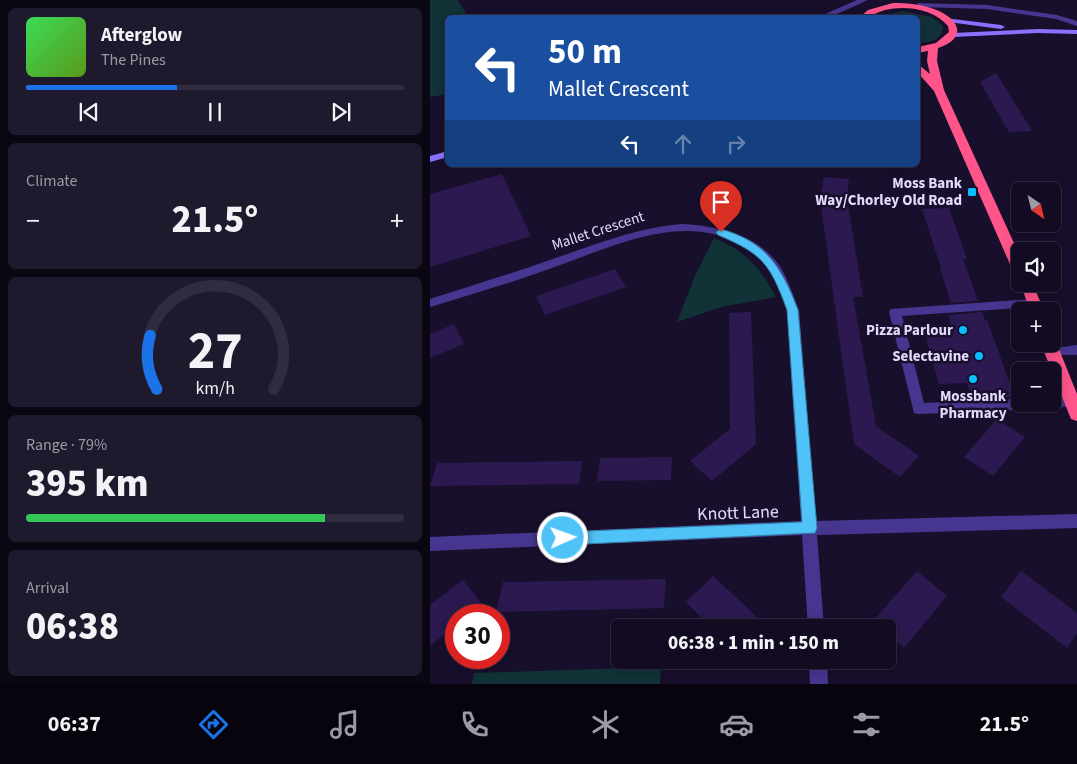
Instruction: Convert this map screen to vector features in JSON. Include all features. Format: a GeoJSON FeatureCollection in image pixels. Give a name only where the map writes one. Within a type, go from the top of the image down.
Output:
{"type":"FeatureCollection","features":[{"type":"Feature","properties":{"kind":"highway"},"geometry":{"type":"LineString","coordinates":[[866,15],[874,0]]}},
{"type":"Feature","properties":{"kind":"highway"},"geometry":{"type":"LineString","coordinates":[[866,15],[902,6],[920,5],[948,20],[953,27],[953,35],[943,44],[920,50]]}},
{"type":"Feature","properties":{"kind":"highway"},"geometry":{"type":"LineString","coordinates":[[933,48],[932,61],[939,90],[1011,251]]}},
{"type":"Feature","properties":{"kind":"highway"},"geometry":{"type":"LineString","coordinates":[[920,69],[939,90]]}},
{"type":"Feature","properties":{"kind":"highway"},"geometry":{"type":"LineString","coordinates":[[1053,352],[1075,408]]}},
{"type":"Feature","properties":{"kind":"main road"},"geometry":{"type":"LineString","coordinates":[[948,20],[1038,31]]}},
{"type":"Feature","properties":{"kind":"main road"},"geometry":{"type":"LineString","coordinates":[[953,35],[1038,31],[1077,32]]}},
{"type":"Feature","properties":{"kind":"main road"},"geometry":{"type":"LineString","coordinates":[[430,159],[445,155]]}},
{"type":"Feature","properties":{"kind":"street"},"geometry":{"type":"LineString","coordinates":[[827,15],[860,1]]}},
{"type":"Feature","properties":{"kind":"street"},"geometry":{"type":"LineString","coordinates":[[920,5],[987,7],[1057,17],[1077,24]]}},
{"type":"Feature","properties":{"kind":"street","name":"Mallet Crescent"},"geometry":{"type":"LineString","coordinates":[[430,303],[538,269],[613,240],[661,228],[686,226],[704,228],[736,237],[752,245],[775,268],[793,310],[815,619]]}},
{"type":"Feature","properties":{"kind":"street"},"geometry":{"type":"LineString","coordinates":[[1011,308],[895,312],[919,409],[1011,405]]}},
{"type":"Feature","properties":{"kind":"street"},"geometry":{"type":"LineString","coordinates":[[1061,349],[1077,350]]}},
{"type":"Feature","properties":{"kind":"street"},"geometry":{"type":"LineString","coordinates":[[1061,405],[1075,408]]}},
{"type":"Feature","properties":{"kind":"street","name":"Knott Lane"},"geometry":{"type":"LineString","coordinates":[[430,544],[810,528],[1077,521]]}},
{"type":"Feature","properties":{"kind":"street"},"geometry":{"type":"LineString","coordinates":[[819,669],[820,684]]}},
{"type":"Feature","properties":{"kind":"green space"},"geometry":{"type":"Polygon","coordinates":[[[430,0],[458,0],[467,15],[445,15],[445,94],[430,97],[430,0]]]}},
{"type":"Feature","properties":{"kind":"green space"},"geometry":{"type":"Polygon","coordinates":[[[902,11],[932,17],[943,26],[941,35],[935,40],[920,43],[920,15],[887,15],[902,11]]]}},
{"type":"Feature","properties":{"kind":"green space"},"geometry":{"type":"Polygon","coordinates":[[[714,238],[735,249],[751,262],[764,277],[776,297],[721,307],[677,322],[694,278],[714,238]]]}},
{"type":"Feature","properties":{"kind":"green space"},"geometry":{"type":"Polygon","coordinates":[[[661,669],[660,684],[472,684],[474,673],[661,669]]]}},
{"type":"Feature","properties":{"kind":"building"},"geometry":{"type":"Polygon","coordinates":[[[996,73],[1032,131],[1009,132],[980,82],[996,73]]]}},
{"type":"Feature","properties":{"kind":"building"},"geometry":{"type":"Polygon","coordinates":[[[502,174],[531,236],[430,267],[430,194],[502,174]]]}},
{"type":"Feature","properties":{"kind":"building"},"geometry":{"type":"Polygon","coordinates":[[[824,177],[849,179],[847,200],[863,297],[853,297],[876,426],[919,456],[900,477],[854,444],[820,199],[824,177]]]}},
{"type":"Feature","properties":{"kind":"building"},"geometry":{"type":"Polygon","coordinates":[[[949,208],[967,259],[963,259],[978,301],[951,303],[922,209],[949,208]]]}},
{"type":"Feature","properties":{"kind":"building"},"geometry":{"type":"Polygon","coordinates":[[[615,269],[626,287],[545,315],[536,296],[615,269]]]}},
{"type":"Feature","properties":{"kind":"building"},"geometry":{"type":"Polygon","coordinates":[[[751,312],[756,444],[712,481],[690,461],[730,429],[729,313],[751,312]]]}},
{"type":"Feature","properties":{"kind":"building"},"geometry":{"type":"Polygon","coordinates":[[[982,312],[985,320],[987,320],[1011,386],[1011,397],[972,399],[967,383],[939,384],[924,330],[952,329],[948,315],[982,312]]]}},
{"type":"Feature","properties":{"kind":"building"},"geometry":{"type":"Polygon","coordinates":[[[454,324],[464,344],[430,358],[430,334],[454,324]]]}},
{"type":"Feature","properties":{"kind":"building"},"geometry":{"type":"Polygon","coordinates":[[[997,419],[1025,437],[993,476],[964,457],[997,419]]]}},
{"type":"Feature","properties":{"kind":"building"},"geometry":{"type":"Polygon","coordinates":[[[672,457],[671,480],[597,481],[600,458],[672,457]]]}},
{"type":"Feature","properties":{"kind":"building"},"geometry":{"type":"Polygon","coordinates":[[[582,461],[579,484],[430,486],[437,463],[582,461]]]}},
{"type":"Feature","properties":{"kind":"building"},"geometry":{"type":"Polygon","coordinates":[[[917,571],[947,596],[904,648],[896,641],[896,619],[875,619],[917,571]]]}},
{"type":"Feature","properties":{"kind":"building"},"geometry":{"type":"Polygon","coordinates":[[[1021,571],[1077,613],[1077,633],[1067,648],[1001,597],[1021,571]]]}},
{"type":"Feature","properties":{"kind":"building"},"geometry":{"type":"Polygon","coordinates":[[[713,576],[759,619],[703,619],[686,602],[713,576]]]}},
{"type":"Feature","properties":{"kind":"building"},"geometry":{"type":"Polygon","coordinates":[[[666,579],[664,608],[510,612],[510,604],[498,604],[503,582],[666,579]]]}},
{"type":"Feature","properties":{"kind":"building"},"geometry":{"type":"Polygon","coordinates":[[[463,580],[482,604],[445,604],[445,634],[430,646],[430,605],[463,580]]]}},
{"type":"Feature","properties":{"kind":"place","name":"Moss Bank Way/Chorley Old Road"},"geometry":{"type":"Point","coordinates":[972,192]}},
{"type":"Feature","properties":{"kind":"place","name":"Pizza Parlour"},"geometry":{"type":"Point","coordinates":[963,330]}},
{"type":"Feature","properties":{"kind":"place","name":"Selectavine"},"geometry":{"type":"Point","coordinates":[979,356]}},
{"type":"Feature","properties":{"kind":"place","name":"Mossbank Pharmacy"},"geometry":{"type":"Point","coordinates":[973,379]}},
{"type":"Feature","properties":{"kind":"route"},"geometry":{"type":"LineString","coordinates":[[563,538],[810,528],[793,310],[781,279],[764,255],[752,245],[721,232]]}}]}
